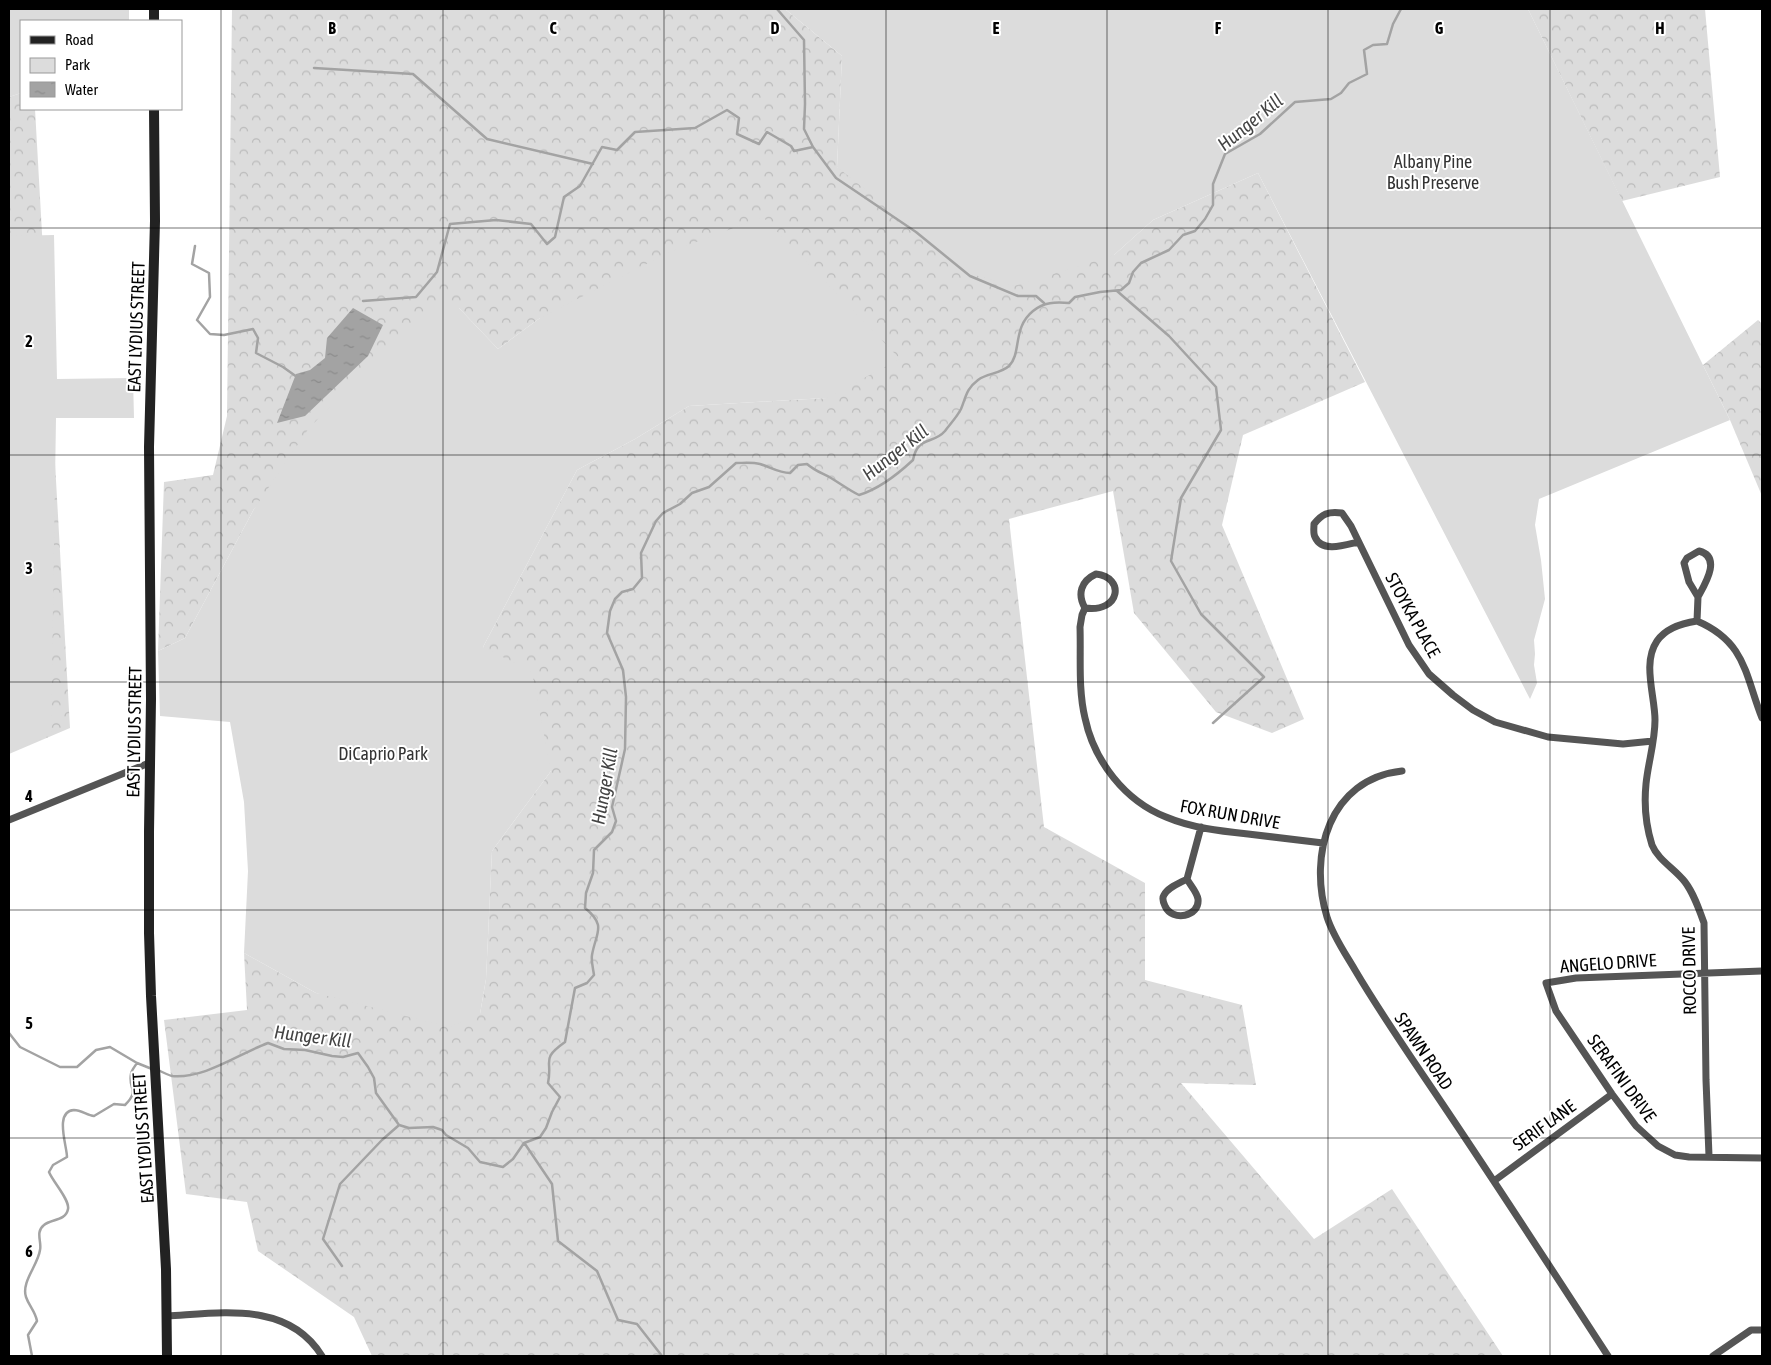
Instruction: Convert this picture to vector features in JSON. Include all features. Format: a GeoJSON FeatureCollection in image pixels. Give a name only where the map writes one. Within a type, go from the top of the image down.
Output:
{"type":"FeatureCollection","features":[{"type":"Feature","properties":{"kind":"street","name":"EAST LYDIUS STREET"},"geometry":{"type":"LineString","coordinates":[[154,110],[155,221],[149,446],[151,699],[148,838],[150,996],[165,1232],[167,1356]]}},
{"type":"Feature","properties":{"kind":"street","name":"STOYKA PLACE"},"geometry":{"type":"LineString","coordinates":[[1358,542],[1331,547],[1321,544],[1314,536],[1314,524],[1321,516],[1330,511],[1342,513],[1358,542],[1409,646],[1429,674],[1473,710],[1495,722],[1548,737],[1623,744],[1653,741]]}},
{"type":"Feature","properties":{"kind":"street"},"geometry":{"type":"LineString","coordinates":[[1698,597],[1689,582],[1684,563],[1687,558],[1699,551],[1704,552],[1710,558],[1712,564],[1708,579],[1698,597],[1697,621],[1712,628],[1739,654],[1762,718]]}},
{"type":"Feature","properties":{"kind":"street","name":"FOX RUN DRIVE"},"geometry":{"type":"LineString","coordinates":[[1085,608],[1096,610],[1111,604],[1115,591],[1109,580],[1096,574],[1083,584],[1080,597],[1085,608],[1080,627],[1084,717],[1101,759],[1115,780],[1126,792],[1166,818],[1201,827],[1323,843]]}},
{"type":"Feature","properties":{"kind":"street","name":"ROCCO DRIVE"},"geometry":{"type":"LineString","coordinates":[[1697,621],[1685,623],[1670,630],[1657,641],[1651,657],[1655,720],[1646,784],[1645,806],[1653,847],[1670,869],[1684,881],[1695,900],[1704,923],[1709,1156]]}},
{"type":"Feature","properties":{"kind":"street"},"geometry":{"type":"LineString","coordinates":[[9,820],[150,763]]}},
{"type":"Feature","properties":{"kind":"street","name":"SPAWN ROAD"},"geometry":{"type":"LineString","coordinates":[[1402,770],[1372,779],[1355,790],[1335,814],[1323,843],[1321,866],[1324,905],[1335,936],[1382,1014],[1608,1356]]}},
{"type":"Feature","properties":{"kind":"street"},"geometry":{"type":"LineString","coordinates":[[1187,879],[1196,893],[1197,905],[1187,915],[1177,916],[1166,910],[1162,901],[1164,895],[1171,888],[1187,879],[1201,827]]}},
{"type":"Feature","properties":{"kind":"street","name":"ANGELO DRIVE"},"geometry":{"type":"LineString","coordinates":[[1546,983],[1576,978],[1762,971]]}},
{"type":"Feature","properties":{"kind":"street","name":"SERAFINI DRIVE"},"geometry":{"type":"LineString","coordinates":[[1546,983],[1556,1011],[1612,1094],[1636,1126],[1658,1146],[1675,1155],[1762,1158]]}},
{"type":"Feature","properties":{"kind":"street","name":"SERIF LANE"},"geometry":{"type":"LineString","coordinates":[[1494,1181],[1612,1094]]}},
{"type":"Feature","properties":{"kind":"street"},"geometry":{"type":"LineString","coordinates":[[167,1316],[237,1312],[276,1318],[287,1323],[311,1341],[322,1356]]}},
{"type":"Feature","properties":{"kind":"street"},"geometry":{"type":"LineString","coordinates":[[1713,1356],[1751,1330],[1762,1330]]}},
{"type":"Feature","properties":{"kind":"green space"},"geometry":{"type":"Polygon","coordinates":[[[9,9],[129,9],[129,20],[20,20],[20,93],[9,97],[9,9]]]}},
{"type":"Feature","properties":{"kind":"green space"},"geometry":{"type":"Polygon","coordinates":[[[232,9],[785,9],[842,56],[837,167],[1114,255],[1153,220],[1258,173],[1365,382],[1243,435],[1222,525],[1304,719],[1272,733],[1216,712],[1134,613],[1113,491],[1009,519],[1044,827],[1145,883],[1145,980],[1242,1005],[1256,1085],[1181,1083],[1314,1239],[1392,1189],[1503,1356],[372,1356],[354,1317],[258,1251],[247,1202],[186,1194],[164,1020],[247,1010],[244,953],[316,993],[480,1014],[486,979],[492,851],[551,771],[483,647],[577,470],[635,439],[689,406],[826,398],[540,318],[498,349],[459,308],[254,509],[185,638],[158,651],[164,482],[213,475],[227,416],[232,9]]]}},
{"type":"Feature","properties":{"kind":"green space","name":"Albany Pine Bush Preserve"},"geometry":{"type":"Polygon","coordinates":[[[785,9],[1528,9],[1730,420],[1539,499],[1535,525],[1545,599],[1534,640],[1534,665],[1537,683],[1530,699],[1258,173],[1153,220],[1114,255],[1014,286],[971,274],[837,167],[842,56],[785,9]]]}},
{"type":"Feature","properties":{"kind":"green space"},"geometry":{"type":"Polygon","coordinates":[[[1528,9],[1705,9],[1720,177],[1622,201],[1528,9]]]}},
{"type":"Feature","properties":{"kind":"green space"},"geometry":{"type":"Polygon","coordinates":[[[20,93],[20,110],[35,110],[70,728],[9,754],[9,97],[20,93]]]}},
{"type":"Feature","properties":{"kind":"green space","name":"DiCaprio Park"},"geometry":{"type":"Polygon","coordinates":[[[763,217],[900,359],[826,398],[689,406],[635,439],[577,470],[483,647],[532,672],[551,771],[492,851],[486,979],[480,1014],[449,1027],[316,993],[244,953],[248,871],[244,802],[230,722],[160,716],[158,651],[185,638],[254,509],[309,428],[434,303],[459,308],[498,349],[540,318],[672,251],[763,217]]]}},
{"type":"Feature","properties":{"kind":"green space"},"geometry":{"type":"Polygon","coordinates":[[[54,235],[57,379],[133,378],[134,418],[56,418],[51,735],[9,752],[9,236],[54,235]]]}},
{"type":"Feature","properties":{"kind":"green space"},"geometry":{"type":"Polygon","coordinates":[[[1758,320],[1762,324],[1762,496],[1730,420],[1703,365],[1758,320]]]}},
{"type":"Feature","properties":{"kind":"water"},"geometry":{"type":"Polygon","coordinates":[[[353,308],[383,325],[368,356],[305,416],[277,423],[296,374],[310,370],[325,358],[327,338],[353,308]]]}},
{"type":"Feature","properties":{"kind":"waterway"},"geometry":{"type":"LineString","coordinates":[[777,9],[804,40],[804,129],[813,147]]}},
{"type":"Feature","properties":{"kind":"waterway","name":"Hunger Kill"},"geometry":{"type":"LineString","coordinates":[[158,1070],[172,1076],[197,1074],[268,1043],[284,1049],[305,1050],[332,1056],[343,1057],[358,1053],[374,1078],[376,1093],[399,1125],[409,1128],[433,1127],[442,1130],[446,1135],[468,1148],[480,1162],[503,1167],[513,1159],[524,1143],[540,1137],[560,1097],[548,1083],[549,1060],[552,1053],[565,1042],[575,988],[587,983],[594,975],[592,957],[598,925],[592,914],[585,908],[586,893],[593,873],[594,850],[612,832],[616,821],[612,807],[625,749],[626,697],[623,670],[607,633],[610,611],[615,599],[622,592],[633,589],[642,578],[641,553],[656,521],[663,513],[680,504],[692,493],[709,487],[736,463],[757,463],[786,473],[790,473],[798,465],[807,464],[859,495],[874,489],[888,480],[913,460],[918,447],[945,431],[961,409],[967,393],[974,383],[1009,366],[1013,361],[1022,325],[1033,311],[1050,303],[1069,303],[1075,297],[1121,290],[1129,283],[1133,272],[1141,263],[1169,250],[1183,235],[1195,231],[1213,205],[1213,184],[1225,154],[1260,134],[1295,102],[1331,99],[1341,93],[1349,83],[1367,74],[1364,50],[1373,45],[1387,44],[1393,24],[1401,9]]}},
{"type":"Feature","properties":{"kind":"waterway"},"geometry":{"type":"LineString","coordinates":[[314,68],[413,74],[487,139],[593,164]]}},
{"type":"Feature","properties":{"kind":"waterway"},"geometry":{"type":"LineString","coordinates":[[363,301],[416,297],[437,272],[450,224],[496,220],[531,224],[547,244],[555,237],[564,197],[580,186],[602,147],[617,150],[635,132],[695,128],[727,110],[739,118],[737,134],[759,144],[767,132],[791,146],[794,151],[813,147],[836,178],[916,232],[970,276],[1018,296],[1036,296],[1044,303]]}},
{"type":"Feature","properties":{"kind":"waterway"},"geometry":{"type":"LineString","coordinates":[[195,246],[192,264],[209,273],[210,297],[197,320],[210,334],[224,335],[253,329],[258,338],[256,353],[283,367],[297,377]]}},
{"type":"Feature","properties":{"kind":"waterway"},"geometry":{"type":"LineString","coordinates":[[1117,291],[1169,336],[1216,387],[1221,430],[1181,498],[1171,561],[1201,614],[1264,677],[1213,723]]}},
{"type":"Feature","properties":{"kind":"waterway"},"geometry":{"type":"LineString","coordinates":[[9,1033],[20,1047],[60,1067],[77,1067],[96,1050],[110,1047],[137,1063]]}},
{"type":"Feature","properties":{"kind":"waterway","name":"Hunger Kill"},"geometry":{"type":"LineString","coordinates":[[32,1356],[28,1335],[37,1321],[26,1297],[26,1285],[39,1256],[39,1234],[41,1228],[47,1223],[64,1216],[68,1209],[66,1201],[49,1172],[53,1165],[67,1157],[63,1130],[64,1116],[74,1110],[94,1116],[114,1104],[125,1105],[133,1093],[130,1079],[133,1068],[137,1063],[152,1069]]}},
{"type":"Feature","properties":{"kind":"waterway"},"geometry":{"type":"LineString","coordinates":[[342,1266],[323,1239],[340,1184],[398,1126]]}},
{"type":"Feature","properties":{"kind":"waterway"},"geometry":{"type":"LineString","coordinates":[[525,1144],[552,1184],[558,1241],[597,1271],[618,1320],[637,1324],[662,1356]]}}]}
